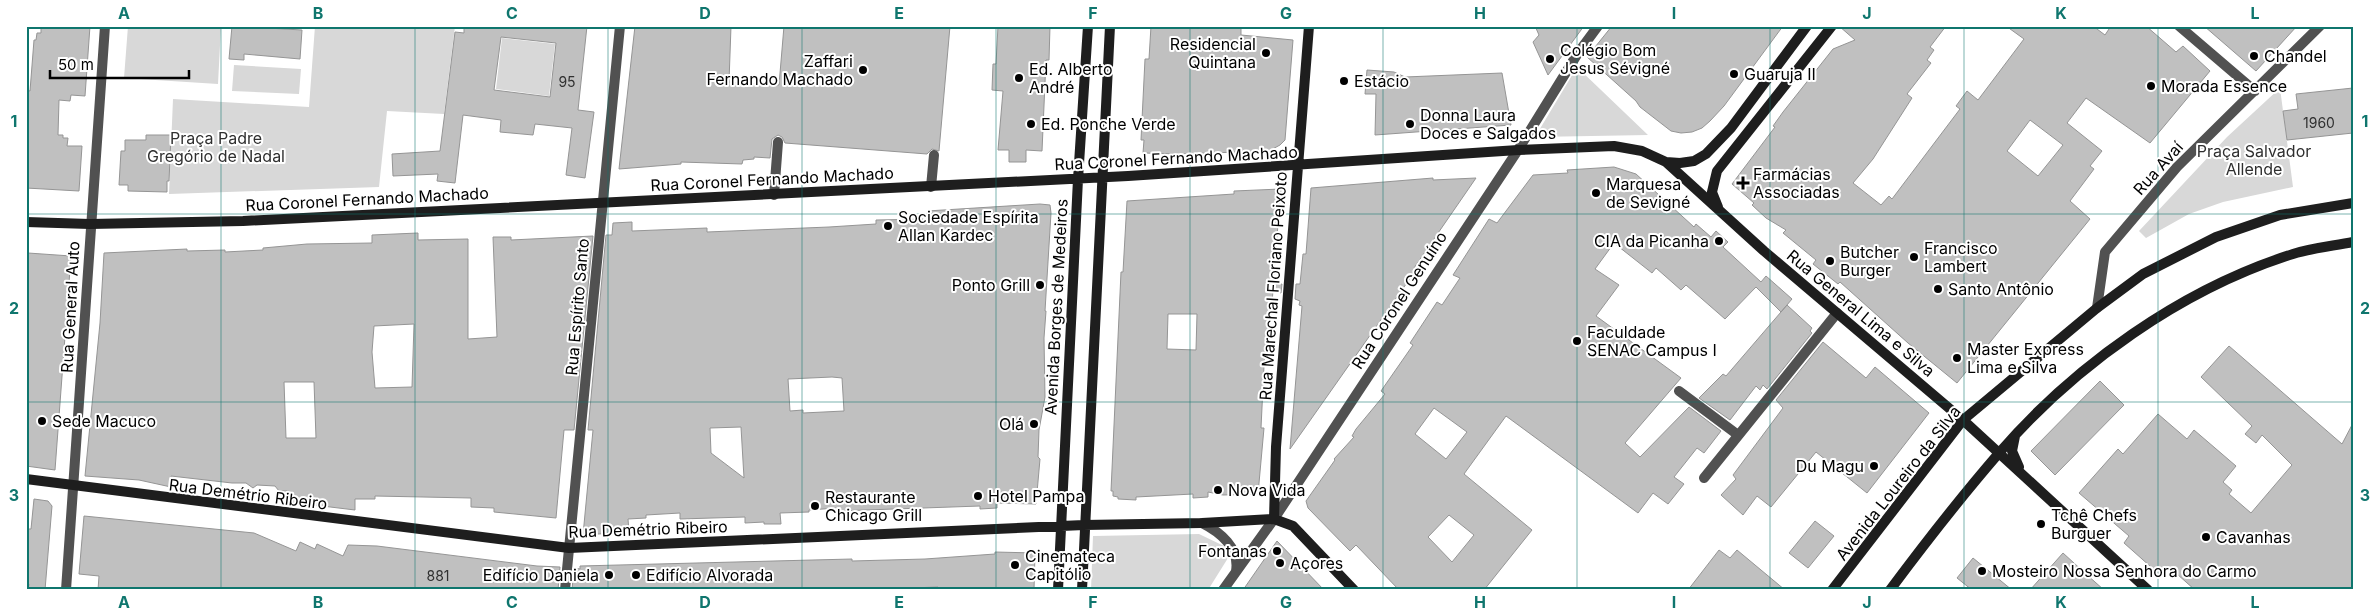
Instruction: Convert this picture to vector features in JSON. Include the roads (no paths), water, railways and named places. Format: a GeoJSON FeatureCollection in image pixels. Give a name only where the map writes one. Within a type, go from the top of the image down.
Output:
{"type":"FeatureCollection","features":[{"type":"Feature","properties":{"kind":"street","name":"Rua General Auto"},"geometry":{"type":"LineString","coordinates":[[66,590],[75,487],[90,224],[106,26]]}},
{"type":"Feature","properties":{"kind":"street","name":"Rua Espírito Santo"},"geometry":{"type":"LineString","coordinates":[[565,590],[620,26]]}},
{"type":"Feature","properties":{"kind":"street","name":"Avenida Borges de Medeiros"},"geometry":{"type":"LineString","coordinates":[[1058,590],[1078,178],[1088,26]]}},
{"type":"Feature","properties":{"kind":"street"},"geometry":{"type":"LineString","coordinates":[[1082,590],[1110,26]]}},
{"type":"Feature","properties":{"kind":"street","name":"Rua Marechal Floriano Peixoto"},"geometry":{"type":"LineString","coordinates":[[1274,519],[1276,447],[1309,26]]}},
{"type":"Feature","properties":{"kind":"street","name":"Rua Coronel Genuíno"},"geometry":{"type":"LineString","coordinates":[[1223,590],[1274,519],[1518,150],[1578,53],[1598,26]]}},
{"type":"Feature","properties":{"kind":"street"},"geometry":{"type":"LineString","coordinates":[[1666,162],[1694,161],[1706,154],[1731,128],[1807,26]]}},
{"type":"Feature","properties":{"kind":"street"},"geometry":{"type":"LineString","coordinates":[[1722,212],[1715,202],[1712,192],[1717,171],[1832,26]]}},
{"type":"Feature","properties":{"kind":"street"},"geometry":{"type":"LineString","coordinates":[[2179,26],[2255,91]]}},
{"type":"Feature","properties":{"kind":"street","name":"Rua Avaí"},"geometry":{"type":"LineString","coordinates":[[2097,308],[2105,252],[2177,167],[2320,26]]}},
{"type":"Feature","properties":{"kind":"street"},"geometry":{"type":"LineString","coordinates":[[774,194],[778,142]]}},
{"type":"Feature","properties":{"kind":"street","name":"Rua General Lima e Silva"},"geometry":{"type":"LineString","coordinates":[[1518,150],[1614,146],[1642,151],[1666,162],[2024,474],[2148,590]]}},
{"type":"Feature","properties":{"kind":"street","name":"Rua Coronel Fernando Machado"},"geometry":{"type":"LineString","coordinates":[[26,222],[90,224],[243,221],[1102,178],[1518,150]]}},
{"type":"Feature","properties":{"kind":"street"},"geometry":{"type":"LineString","coordinates":[[931,187],[934,155]]}},
{"type":"Feature","properties":{"kind":"street","name":"Avenida Loureiro da Silva"},"geometry":{"type":"LineString","coordinates":[[1832,590],[1963,420],[2097,308],[2144,274],[2216,237],[2280,215],[2353,203]]}},
{"type":"Feature","properties":{"kind":"street"},"geometry":{"type":"LineString","coordinates":[[1890,590],[1934,531],[1999,453],[2066,387],[2105,355],[2173,308],[2236,274],[2295,253],[2353,242]]}},
{"type":"Feature","properties":{"kind":"street"},"geometry":{"type":"LineString","coordinates":[[1704,478],[1837,313]]}},
{"type":"Feature","properties":{"kind":"street"},"geometry":{"type":"LineString","coordinates":[[1679,391],[1738,435]]}},
{"type":"Feature","properties":{"kind":"street"},"geometry":{"type":"LineString","coordinates":[[2015,436],[2013,456],[2024,474]]}},
{"type":"Feature","properties":{"kind":"street","name":"Rua Demétrio Ribeiro"},"geometry":{"type":"LineString","coordinates":[[26,479],[75,487],[569,548],[1084,525],[1202,523],[1274,519]]}},
{"type":"Feature","properties":{"kind":"street"},"geometry":{"type":"LineString","coordinates":[[1274,519],[1293,526],[1354,590]]}},
{"type":"Feature","properties":{"kind":"street"},"geometry":{"type":"LineString","coordinates":[[1202,523],[1217,532],[1232,548],[1237,560],[1236,571]]}},
{"type":"Feature","properties":{"kind":"place","name":"Residencial Quintana"},"geometry":{"type":"Point","coordinates":[1266,53]}},
{"type":"Feature","properties":{"kind":"place","name":"Chandel"},"geometry":{"type":"Point","coordinates":[2254,56]}},
{"type":"Feature","properties":{"kind":"place","name":"Colégio Bom Jesus Sévigné"},"geometry":{"type":"Point","coordinates":[1550,59]}},
{"type":"Feature","properties":{"kind":"place","name":"Zaffari Fernando Machado"},"geometry":{"type":"Point","coordinates":[863,70]}},
{"type":"Feature","properties":{"kind":"place","name":"Guaruja II"},"geometry":{"type":"Point","coordinates":[1734,74]}},
{"type":"Feature","properties":{"kind":"place","name":"Ed. Alberto André"},"geometry":{"type":"Point","coordinates":[1019,78]}},
{"type":"Feature","properties":{"kind":"place","name":"Estácio"},"geometry":{"type":"Point","coordinates":[1344,81]}},
{"type":"Feature","properties":{"kind":"place","name":"Morada Essence"},"geometry":{"type":"Point","coordinates":[2151,86]}},
{"type":"Feature","properties":{"kind":"place","name":"Ed. Ponche Verde"},"geometry":{"type":"Point","coordinates":[1031,124]}},
{"type":"Feature","properties":{"kind":"place","name":"Donna Laura Doces e Salgados"},"geometry":{"type":"Point","coordinates":[1410,124]}},
{"type":"Feature","properties":{"kind":"place","name":"Farmácias Associadas"},"geometry":{"type":"Point","coordinates":[1743,183]}},
{"type":"Feature","properties":{"kind":"place","name":"Marquesa de Sevigné"},"geometry":{"type":"Point","coordinates":[1596,193]}},
{"type":"Feature","properties":{"kind":"place","name":"Sociedade Espírita Allan Kardec"},"geometry":{"type":"Point","coordinates":[888,226]}},
{"type":"Feature","properties":{"kind":"place","name":"CIA da Picanha"},"geometry":{"type":"Point","coordinates":[1719,241]}},
{"type":"Feature","properties":{"kind":"place","name":"Francisco Lambert"},"geometry":{"type":"Point","coordinates":[1914,257]}},
{"type":"Feature","properties":{"kind":"place","name":"Butcher Burger"},"geometry":{"type":"Point","coordinates":[1830,261]}},
{"type":"Feature","properties":{"kind":"place","name":"Ponto Grill"},"geometry":{"type":"Point","coordinates":[1040,285]}},
{"type":"Feature","properties":{"kind":"place","name":"Santo Antônio"},"geometry":{"type":"Point","coordinates":[1938,289]}},
{"type":"Feature","properties":{"kind":"place","name":"Faculdade SENAC Campus I"},"geometry":{"type":"Point","coordinates":[1577,341]}},
{"type":"Feature","properties":{"kind":"place","name":"Master Express Lima e Silva"},"geometry":{"type":"Point","coordinates":[1957,358]}},
{"type":"Feature","properties":{"kind":"place","name":"Sede Macuco"},"geometry":{"type":"Point","coordinates":[42,421]}},
{"type":"Feature","properties":{"kind":"place","name":"Olá"},"geometry":{"type":"Point","coordinates":[1034,424]}},
{"type":"Feature","properties":{"kind":"place","name":"Du Magu"},"geometry":{"type":"Point","coordinates":[1874,466]}},
{"type":"Feature","properties":{"kind":"place","name":"Nova Vida"},"geometry":{"type":"Point","coordinates":[1218,490]}},
{"type":"Feature","properties":{"kind":"place","name":"Hotel Pampa"},"geometry":{"type":"Point","coordinates":[978,496]}},
{"type":"Feature","properties":{"kind":"place","name":"Restaurante Chicago Grill"},"geometry":{"type":"Point","coordinates":[815,506]}},
{"type":"Feature","properties":{"kind":"place","name":"Tchê Chefs Burguer"},"geometry":{"type":"Point","coordinates":[2041,524]}},
{"type":"Feature","properties":{"kind":"place","name":"Cavanhas"},"geometry":{"type":"Point","coordinates":[2206,537]}},
{"type":"Feature","properties":{"kind":"place","name":"Fontanas"},"geometry":{"type":"Point","coordinates":[1277,551]}},
{"type":"Feature","properties":{"kind":"place","name":"Açores"},"geometry":{"type":"Point","coordinates":[1280,563]}},
{"type":"Feature","properties":{"kind":"place","name":"Cinemateca Capitólio"},"geometry":{"type":"Point","coordinates":[1015,565]}},
{"type":"Feature","properties":{"kind":"place","name":"Mosteiro Nossa Senhora do Carmo"},"geometry":{"type":"Point","coordinates":[1982,571]}},
{"type":"Feature","properties":{"kind":"place","name":"Edifício Daniela"},"geometry":{"type":"Point","coordinates":[609,575]}},
{"type":"Feature","properties":{"kind":"place","name":"Edifício Alvorada"},"geometry":{"type":"Point","coordinates":[636,575]}},
{"type":"Feature","properties":{"kind":"park label","name":"Praça Padre Gregório de Nadal"},"geometry":{"type":"Point","coordinates":[216,147]}},
{"type":"Feature","properties":{"kind":"park label","name":"Praça Salvador Allende"},"geometry":{"type":"Point","coordinates":[2254,160]}}]}
